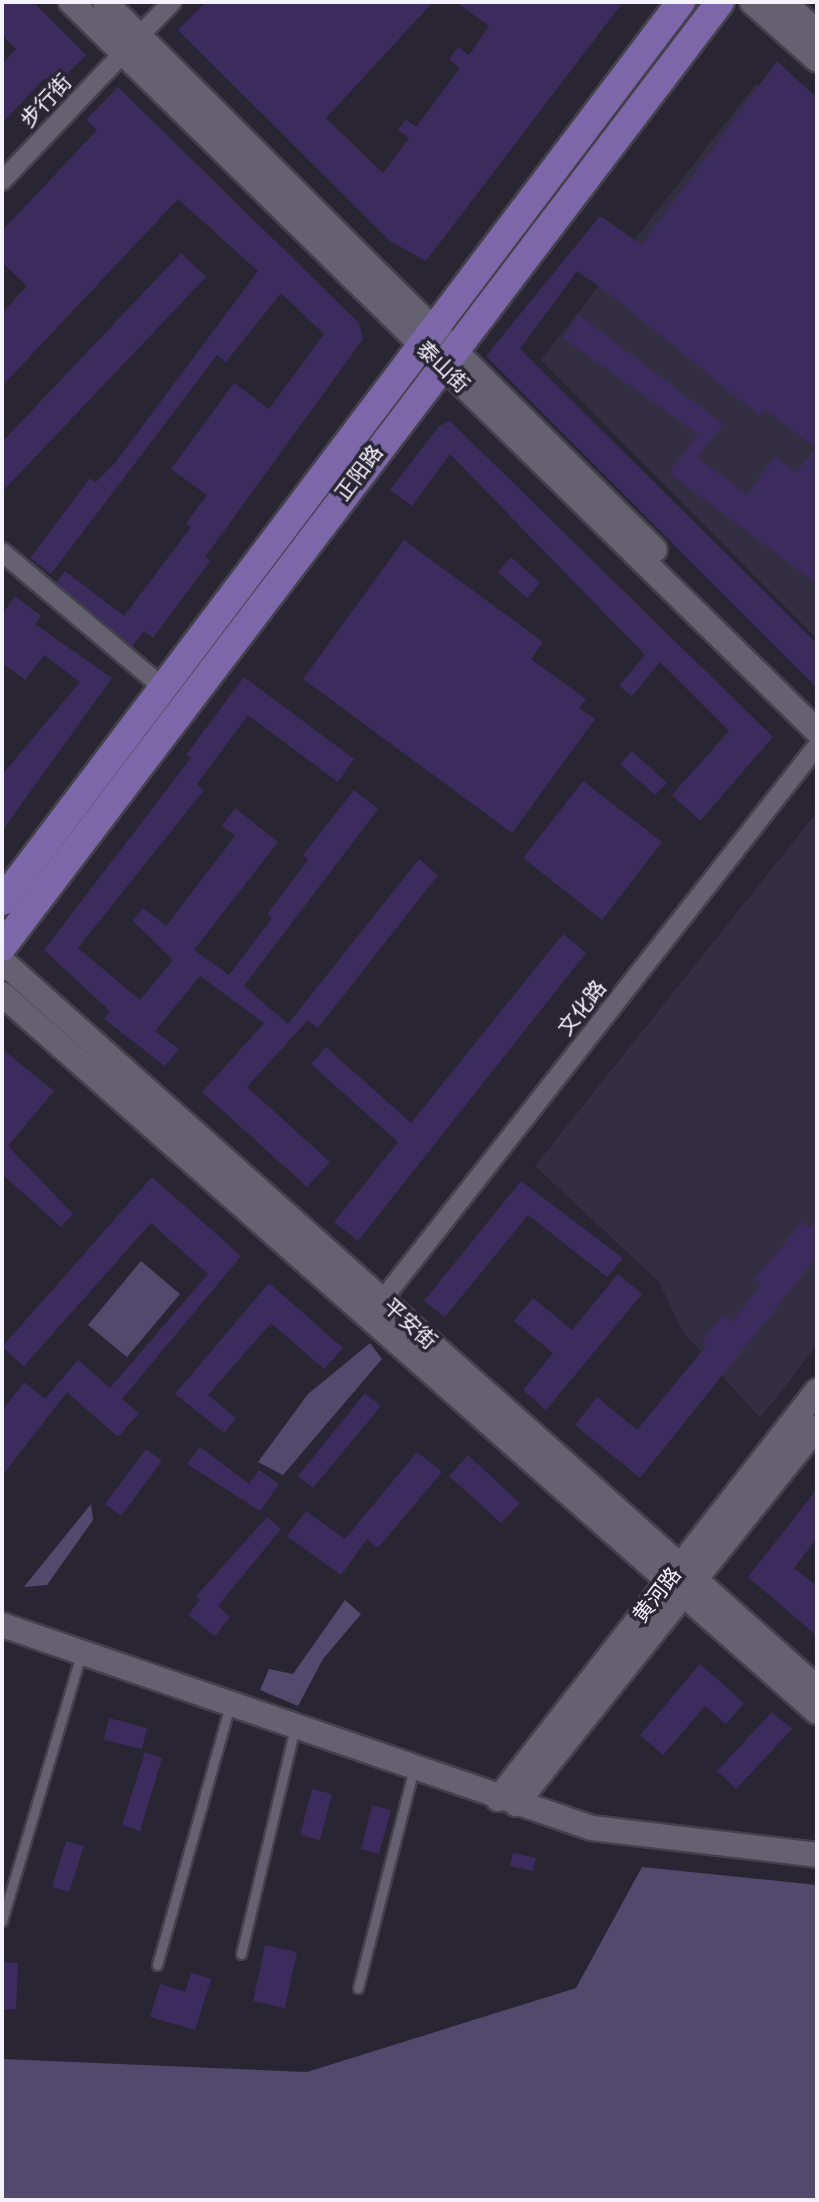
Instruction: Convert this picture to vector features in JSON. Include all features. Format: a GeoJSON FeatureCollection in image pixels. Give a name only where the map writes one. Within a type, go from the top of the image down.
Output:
{"type":"FeatureCollection","features":[{"type":"Feature","properties":{"kind":"main road","name":"泰山街"},"geometry":{"type":"LineString","coordinates":[[71,2],[122,53],[438,346],[817,716]]}},
{"type":"Feature","properties":{"kind":"main road","name":"泰山街"},"geometry":{"type":"LineString","coordinates":[[105,2],[817,732]]}},
{"type":"Feature","properties":{"kind":"main road","name":"正阳路"},"geometry":{"type":"LineString","coordinates":[[2,947],[438,346],[681,2]]}},
{"type":"Feature","properties":{"kind":"main road","name":"正阳路"},"geometry":{"type":"LineString","coordinates":[[2,901],[438,346],[720,2]]}},
{"type":"Feature","properties":{"kind":"main road"},"geometry":{"type":"LineString","coordinates":[[752,2],[817,61]]}},
{"type":"Feature","properties":{"kind":"main road"},"geometry":{"type":"LineString","coordinates":[[784,2],[817,32]]}},
{"type":"Feature","properties":{"kind":"main road","name":"平安街"},"geometry":{"type":"LineString","coordinates":[[2,961],[383,1299],[817,1712]]}},
{"type":"Feature","properties":{"kind":"main road","name":"平安街"},"geometry":{"type":"LineString","coordinates":[[2,994],[681,1581],[817,1688]]}},
{"type":"Feature","properties":{"kind":"main road","name":"黄河路"},"geometry":{"type":"LineString","coordinates":[[507,1802],[681,1581],[817,1391]]}},
{"type":"Feature","properties":{"kind":"main road","name":"黄河路"},"geometry":{"type":"LineString","coordinates":[[681,1581],[817,1427]]}},
{"type":"Feature","properties":{"kind":"main road"},"geometry":{"type":"LineString","coordinates":[[2,1625],[414,1767],[507,1802],[592,1828],[817,1855]]}},
{"type":"Feature","properties":{"kind":"street"},"geometry":{"type":"LineString","coordinates":[[140,35],[172,2]]}},
{"type":"Feature","properties":{"kind":"street","name":"步行街"},"geometry":{"type":"LineString","coordinates":[[2,181],[122,53]]}},
{"type":"Feature","properties":{"kind":"street"},"geometry":{"type":"LineString","coordinates":[[2,552],[166,690]]}},
{"type":"Feature","properties":{"kind":"street","name":"文化路"},"geometry":{"type":"LineString","coordinates":[[383,1299],[817,746]]}},
{"type":"Feature","properties":{"kind":"lane"},"geometry":{"type":"LineString","coordinates":[[2,1921],[82,1652]]}},
{"type":"Feature","properties":{"kind":"lane"},"geometry":{"type":"LineString","coordinates":[[158,1965],[230,1703]]}},
{"type":"Feature","properties":{"kind":"lane"},"geometry":{"type":"LineString","coordinates":[[241,1954],[295,1726]]}},
{"type":"Feature","properties":{"kind":"lane"},"geometry":{"type":"LineString","coordinates":[[358,1988],[414,1767]]}},
{"type":"Feature","properties":{"kind":"shaded area"},"geometry":{"type":"Polygon","coordinates":[[[756,84],[817,139],[817,639],[541,360],[756,84]]]}},
{"type":"Feature","properties":{"kind":"shaded area"},"geometry":{"type":"Polygon","coordinates":[[[817,812],[817,1345],[760,1418],[683,1332],[659,1282],[535,1166],[817,812]]]}},
{"type":"Feature","properties":{"kind":"shaded area"},"geometry":{"type":"Polygon","coordinates":[[[141,1261],[180,1294],[127,1357],[88,1325],[141,1261]]]}},
{"type":"Feature","properties":{"kind":"shaded area"},"geometry":{"type":"Polygon","coordinates":[[[370,1343],[382,1359],[283,1475],[258,1462],[308,1394],[370,1343]]]}},
{"type":"Feature","properties":{"kind":"shaded area"},"geometry":{"type":"Polygon","coordinates":[[[91,1504],[93,1520],[47,1585],[24,1587],[91,1504]]]}},
{"type":"Feature","properties":{"kind":"shaded area"},"geometry":{"type":"Polygon","coordinates":[[[345,1600],[361,1614],[323,1659],[298,1706],[260,1690],[269,1669],[293,1674],[345,1600]]]}},
{"type":"Feature","properties":{"kind":"shaded area"},"geometry":{"type":"Polygon","coordinates":[[[642,1867],[817,1885],[817,2200],[2,2200],[2,2059],[307,2072],[576,1988],[642,1867]]]}},
{"type":"Feature","properties":{"kind":"building"},"geometry":{"type":"Polygon","coordinates":[[[2,2],[33,2],[86,55],[54,87],[45,78],[2,123],[2,64],[16,49],[2,35],[2,2]]]}},
{"type":"Feature","properties":{"kind":"building"},"geometry":{"type":"Polygon","coordinates":[[[206,2],[433,2],[326,118],[383,173],[409,138],[398,130],[406,119],[416,127],[460,68],[449,59],[458,47],[469,55],[489,26],[456,2],[623,2],[426,261],[390,241],[178,30],[206,2]]]}},
{"type":"Feature","properties":{"kind":"building"},"geometry":{"type":"Polygon","coordinates":[[[777,61],[817,98],[817,584],[669,473],[698,434],[563,338],[579,315],[723,424],[698,458],[747,494],[775,457],[796,473],[816,448],[765,410],[760,416],[577,271],[520,349],[817,644],[817,688],[486,356],[600,216],[642,245],[777,61]]]}},
{"type":"Feature","properties":{"kind":"building"},"geometry":{"type":"Polygon","coordinates":[[[118,87],[359,323],[363,339],[205,557],[210,561],[153,638],[144,631],[132,647],[56,583],[65,571],[124,616],[191,527],[186,523],[207,495],[171,469],[234,383],[269,409],[324,334],[281,293],[226,362],[217,355],[51,574],[30,558],[90,478],[95,483],[115,463],[258,271],[178,199],[2,386],[2,313],[27,286],[2,262],[2,231],[97,130],[86,120],[118,87]]]}},
{"type":"Feature","properties":{"kind":"building"},"geometry":{"type":"Polygon","coordinates":[[[181,253],[206,277],[2,492],[2,442],[181,253]]]}},
{"type":"Feature","properties":{"kind":"building"},"geometry":{"type":"Polygon","coordinates":[[[450,421],[773,737],[700,821],[672,795],[729,731],[660,662],[632,696],[619,686],[645,655],[450,454],[412,506],[390,490],[439,426],[450,421]]]}},
{"type":"Feature","properties":{"kind":"building"},"geometry":{"type":"Polygon","coordinates":[[[404,540],[543,642],[531,659],[586,699],[579,708],[595,719],[512,833],[303,679],[404,540]]]}},
{"type":"Feature","properties":{"kind":"building"},"geometry":{"type":"Polygon","coordinates":[[[511,557],[540,583],[527,598],[498,572],[511,557]]]}},
{"type":"Feature","properties":{"kind":"building"},"geometry":{"type":"Polygon","coordinates":[[[15,596],[41,616],[35,624],[112,678],[2,831],[2,775],[80,682],[44,655],[25,680],[2,663],[2,614],[15,596]]]}},
{"type":"Feature","properties":{"kind":"building"},"geometry":{"type":"Polygon","coordinates":[[[244,677],[354,759],[338,782],[248,715],[197,784],[204,790],[78,948],[140,1000],[173,960],[133,921],[143,908],[166,926],[235,836],[222,826],[235,808],[278,842],[194,950],[229,975],[272,918],[267,914],[308,860],[303,855],[354,790],[378,809],[244,986],[288,1024],[419,859],[438,875],[318,1028],[308,1020],[247,1087],[330,1162],[307,1187],[202,1092],[264,1023],[200,976],[155,1031],[179,1049],[165,1066],[104,1019],[110,1011],[44,950],[191,758],[186,755],[244,677]]]}},
{"type":"Feature","properties":{"kind":"building"},"geometry":{"type":"Polygon","coordinates":[[[632,751],[667,783],[655,795],[620,764],[632,751]]]}},
{"type":"Feature","properties":{"kind":"building"},"geometry":{"type":"Polygon","coordinates":[[[583,781],[662,842],[602,920],[523,858],[583,781]]]}},
{"type":"Feature","properties":{"kind":"building"},"geometry":{"type":"Polygon","coordinates":[[[563,934],[586,953],[358,1241],[334,1222],[398,1142],[311,1064],[326,1047],[411,1123],[563,934]]]}},
{"type":"Feature","properties":{"kind":"building"},"geometry":{"type":"Polygon","coordinates":[[[2,1049],[54,1091],[8,1146],[73,1214],[61,1227],[2,1174],[2,1049]]]}},
{"type":"Feature","properties":{"kind":"building"},"geometry":{"type":"Polygon","coordinates":[[[152,1177],[241,1256],[122,1399],[139,1413],[118,1437],[67,1392],[2,1476],[2,1411],[24,1382],[45,1399],[78,1360],[110,1388],[208,1274],[151,1223],[24,1366],[2,1347],[152,1177]]]}},
{"type":"Feature","properties":{"kind":"building"},"geometry":{"type":"Polygon","coordinates":[[[521,1181],[623,1258],[607,1277],[528,1215],[445,1317],[424,1301],[521,1181]]]}},
{"type":"Feature","properties":{"kind":"building"},"geometry":{"type":"Polygon","coordinates":[[[817,1219],[817,1257],[640,1478],[575,1425],[597,1397],[637,1430],[707,1345],[702,1341],[723,1315],[732,1322],[761,1285],[755,1279],[802,1222],[810,1228],[817,1219]]]}},
{"type":"Feature","properties":{"kind":"building"},"geometry":{"type":"Polygon","coordinates":[[[618,1274],[642,1294],[546,1410],[523,1390],[553,1353],[514,1321],[533,1298],[572,1330],[618,1274]]]}},
{"type":"Feature","properties":{"kind":"building"},"geometry":{"type":"Polygon","coordinates":[[[269,1283],[343,1348],[324,1369],[271,1323],[208,1395],[236,1418],[224,1433],[175,1394],[269,1283]]]}},
{"type":"Feature","properties":{"kind":"building"},"geometry":{"type":"Polygon","coordinates":[[[365,1393],[381,1406],[313,1488],[298,1476],[365,1393]]]}},
{"type":"Feature","properties":{"kind":"building"},"geometry":{"type":"Polygon","coordinates":[[[200,1447],[249,1484],[259,1470],[279,1484],[260,1511],[187,1464],[200,1447]]]}},
{"type":"Feature","properties":{"kind":"building"},"geometry":{"type":"Polygon","coordinates":[[[146,1449],[162,1461],[121,1516],[105,1504],[146,1449]]]}},
{"type":"Feature","properties":{"kind":"building"},"geometry":{"type":"Polygon","coordinates":[[[417,1452],[442,1472],[378,1548],[367,1539],[341,1575],[287,1536],[306,1511],[345,1539],[417,1452]]]}},
{"type":"Feature","properties":{"kind":"building"},"geometry":{"type":"Polygon","coordinates":[[[468,1455],[520,1503],[501,1523],[449,1476],[468,1455]]]}},
{"type":"Feature","properties":{"kind":"building"},"geometry":{"type":"Polygon","coordinates":[[[817,1489],[817,1538],[794,1568],[817,1586],[817,1636],[748,1577],[817,1489]]]}},
{"type":"Feature","properties":{"kind":"building"},"geometry":{"type":"Polygon","coordinates":[[[267,1517],[281,1529],[218,1606],[230,1617],[215,1636],[188,1615],[200,1600],[196,1596],[267,1517]]]}},
{"type":"Feature","properties":{"kind":"building"},"geometry":{"type":"Polygon","coordinates":[[[700,1664],[744,1703],[726,1724],[705,1706],[663,1755],[640,1735],[700,1664]]]}},
{"type":"Feature","properties":{"kind":"building"},"geometry":{"type":"Polygon","coordinates":[[[772,1712],[792,1729],[736,1789],[717,1771],[772,1712]]]}},
{"type":"Feature","properties":{"kind":"building"},"geometry":{"type":"Polygon","coordinates":[[[109,1718],[147,1728],[142,1749],[104,1740],[109,1718]]]}},
{"type":"Feature","properties":{"kind":"building"},"geometry":{"type":"Polygon","coordinates":[[[145,1752],[162,1758],[140,1831],[122,1825],[145,1752]]]}},
{"type":"Feature","properties":{"kind":"building"},"geometry":{"type":"Polygon","coordinates":[[[312,1789],[332,1794],[320,1840],[300,1835],[312,1789]]]}},
{"type":"Feature","properties":{"kind":"building"},"geometry":{"type":"Polygon","coordinates":[[[372,1805],[391,1810],[379,1854],[361,1849],[372,1805]]]}},
{"type":"Feature","properties":{"kind":"building"},"geometry":{"type":"Polygon","coordinates":[[[66,1841],[84,1846],[69,1892],[52,1887],[66,1841]]]}},
{"type":"Feature","properties":{"kind":"building"},"geometry":{"type":"Polygon","coordinates":[[[513,1853],[536,1858],[533,1871],[510,1866],[513,1853]]]}},
{"type":"Feature","properties":{"kind":"building"},"geometry":{"type":"Polygon","coordinates":[[[265,1945],[297,1952],[285,2008],[253,2001],[265,1945]]]}},
{"type":"Feature","properties":{"kind":"building"},"geometry":{"type":"Polygon","coordinates":[[[2,1962],[18,1963],[16,2009],[2,2009],[2,1962]]]}},
{"type":"Feature","properties":{"kind":"building"},"geometry":{"type":"Polygon","coordinates":[[[191,1973],[211,1979],[195,2030],[150,2017],[160,1984],[185,1992],[191,1973]]]}}]}
